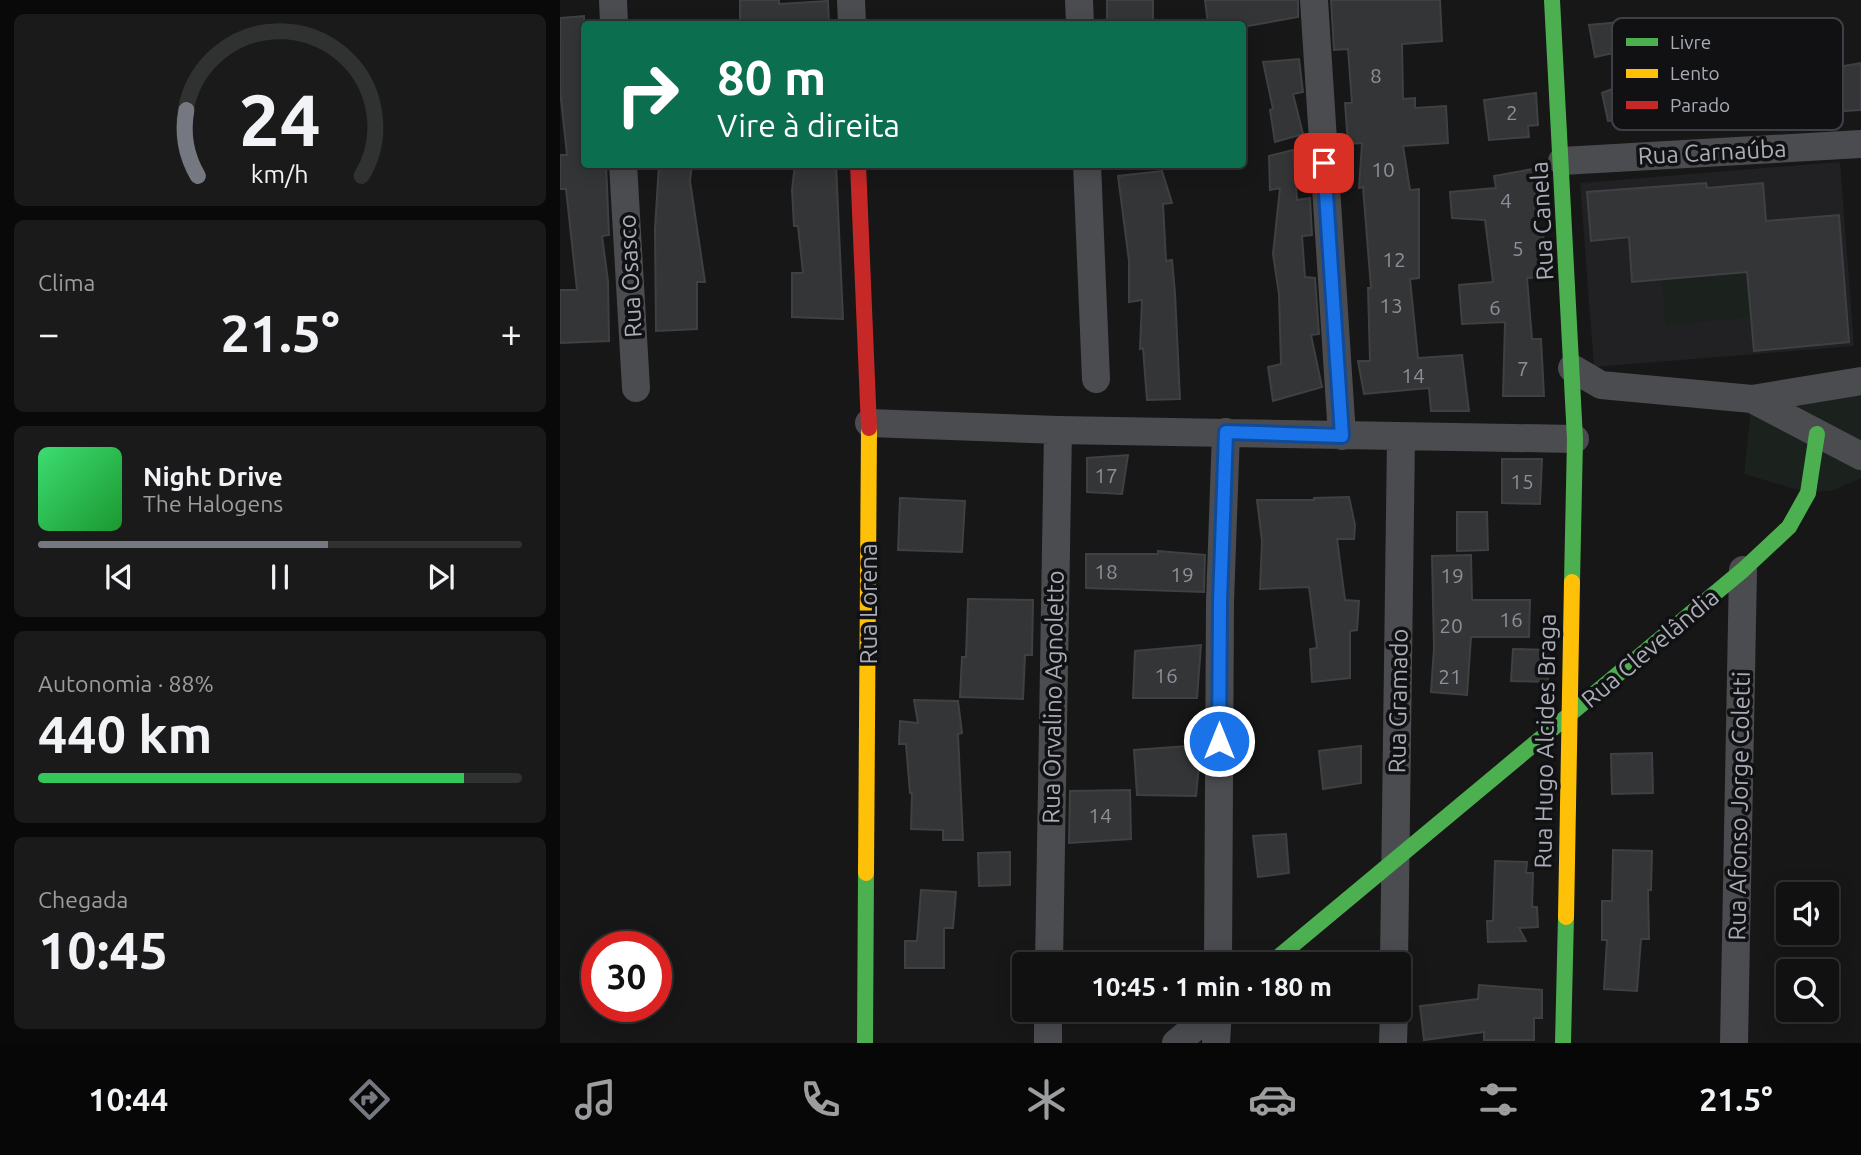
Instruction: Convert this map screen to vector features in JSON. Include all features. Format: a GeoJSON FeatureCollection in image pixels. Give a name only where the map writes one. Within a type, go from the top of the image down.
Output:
{"type":"FeatureCollection","features":[{"type":"Feature","properties":{"kind":"street"},"geometry":{"type":"LineString","coordinates":[[613,0],[614,21]]}},
{"type":"Feature","properties":{"kind":"street"},"geometry":{"type":"LineString","coordinates":[[851,0],[852,21]]}},
{"type":"Feature","properties":{"kind":"street"},"geometry":{"type":"LineString","coordinates":[[1079,0],[1080,21]]}},
{"type":"Feature","properties":{"kind":"street"},"geometry":{"type":"LineString","coordinates":[[1314,0],[1342,436]]}},
{"type":"Feature","properties":{"kind":"street","name":"Rua Canela"},"geometry":{"type":"LineString","coordinates":[[1552,0],[1575,439]]}},
{"type":"Feature","properties":{"kind":"street","name":"Rua Carnaúba"},"geometry":{"type":"LineString","coordinates":[[1562,161],[1861,144]]}},
{"type":"Feature","properties":{"kind":"street","name":"Rua Osasco"},"geometry":{"type":"LineString","coordinates":[[623,168],[636,388]]}},
{"type":"Feature","properties":{"kind":"street","name":"Rua Lorena"},"geometry":{"type":"LineString","coordinates":[[858,168],[869,423],[865,1043]]}},
{"type":"Feature","properties":{"kind":"street"},"geometry":{"type":"LineString","coordinates":[[1087,168],[1096,379]]}},
{"type":"Feature","properties":{"kind":"street"},"geometry":{"type":"LineString","coordinates":[[1572,368],[1601,385],[1752,398],[1861,381]]}},
{"type":"Feature","properties":{"kind":"street"},"geometry":{"type":"LineString","coordinates":[[1752,398],[1861,456]]}},
{"type":"Feature","properties":{"kind":"street"},"geometry":{"type":"LineString","coordinates":[[869,423],[1058,430],[1575,439]]}},
{"type":"Feature","properties":{"kind":"street","name":"Rua Orvalino Agnoletto"},"geometry":{"type":"LineString","coordinates":[[1049,952],[1058,430]]}},
{"type":"Feature","properties":{"kind":"street"},"geometry":{"type":"LineString","coordinates":[[1218,952],[1220,602],[1226,432]]}},
{"type":"Feature","properties":{"kind":"street","name":"Rua Clevelândia"},"geometry":{"type":"LineString","coordinates":[[1284,952],[1743,570],[1789,527],[1808,494],[1818,434]]}},
{"type":"Feature","properties":{"kind":"street","name":"Rua Gramado"},"geometry":{"type":"LineString","coordinates":[[1394,952],[1401,437]]}},
{"type":"Feature","properties":{"kind":"street","name":"Rua Hugo Alcides Braga"},"geometry":{"type":"LineString","coordinates":[[1563,1043],[1575,439]]}},
{"type":"Feature","properties":{"kind":"street","name":"Rua Afonso Jorge Coletti"},"geometry":{"type":"LineString","coordinates":[[1734,1043],[1743,570]]}},
{"type":"Feature","properties":{"kind":"street"},"geometry":{"type":"LineString","coordinates":[[1048,1022],[1048,1043]]}},
{"type":"Feature","properties":{"kind":"street"},"geometry":{"type":"LineString","coordinates":[[1176,1043],[1202,1022]]}},
{"type":"Feature","properties":{"kind":"street"},"geometry":{"type":"LineString","coordinates":[[1216,1043],[1217,1022]]}},
{"type":"Feature","properties":{"kind":"street"},"geometry":{"type":"LineString","coordinates":[[1394,1022],[1394,1043]]}},
{"type":"Feature","properties":{"kind":"shaded area"},"geometry":{"type":"Polygon","coordinates":[[[1840,162],[1854,346],[1594,367],[1580,183],[1840,162]]]}},
{"type":"Feature","properties":{"kind":"shaded area"},"geometry":{"type":"Polygon","coordinates":[[[1747,272],[1751,317],[1666,325],[1662,279],[1747,272]]]}},
{"type":"Feature","properties":{"kind":"shaded area"},"geometry":{"type":"Polygon","coordinates":[[[1861,381],[1861,478],[1834,490],[1808,493],[1744,474],[1752,399],[1861,381]]]}},
{"type":"Feature","properties":{"kind":"building"},"geometry":{"type":"Polygon","coordinates":[[[740,0],[779,0],[779,4],[828,1],[829,21],[740,21],[740,0]]]}},
{"type":"Feature","properties":{"kind":"building"},"geometry":{"type":"Polygon","coordinates":[[[1107,0],[1153,0],[1153,21],[1107,21],[1107,0]]]}},
{"type":"Feature","properties":{"kind":"building"},"geometry":{"type":"Polygon","coordinates":[[[1205,0],[1298,0],[1298,17],[1246,26],[1246,21],[1208,21],[1205,0]]]}},
{"type":"Feature","properties":{"kind":"building"},"geometry":{"type":"Polygon","coordinates":[[[1331,0],[1440,0],[1442,41],[1402,44],[1403,99],[1415,98],[1415,108],[1446,106],[1448,143],[1403,146],[1410,190],[1419,189],[1419,278],[1410,279],[1418,358],[1462,355],[1469,411],[1431,411],[1429,388],[1364,394],[1358,361],[1370,361],[1368,288],[1371,288],[1363,187],[1359,188],[1362,143],[1348,144],[1345,103],[1352,103],[1348,49],[1334,50],[1331,0]]]}},
{"type":"Feature","properties":{"kind":"building"},"geometry":{"type":"Polygon","coordinates":[[[584,16],[584,21],[581,21],[581,168],[606,168],[609,235],[602,236],[608,281],[609,341],[560,343],[560,290],[577,290],[566,189],[560,189],[560,155],[567,155],[560,90],[560,18],[584,16]]]}},
{"type":"Feature","properties":{"kind":"building"},"geometry":{"type":"Polygon","coordinates":[[[1612,23],[1612,53],[1595,57],[1589,25],[1612,23]]]}},
{"type":"Feature","properties":{"kind":"building"},"geometry":{"type":"Polygon","coordinates":[[[1299,59],[1303,92],[1293,94],[1303,134],[1275,142],[1270,110],[1273,109],[1263,62],[1299,59]]]}},
{"type":"Feature","properties":{"kind":"building"},"geometry":{"type":"Polygon","coordinates":[[[1861,63],[1861,110],[1843,111],[1843,66],[1861,63]]]}},
{"type":"Feature","properties":{"kind":"building"},"geometry":{"type":"Polygon","coordinates":[[[1612,89],[1612,121],[1608,121],[1602,93],[1612,89]]]}},
{"type":"Feature","properties":{"kind":"building"},"geometry":{"type":"Polygon","coordinates":[[[1536,93],[1538,125],[1528,126],[1529,137],[1489,140],[1484,100],[1536,93]]]}},
{"type":"Feature","properties":{"kind":"building"},"geometry":{"type":"Polygon","coordinates":[[[1293,150],[1297,200],[1310,198],[1312,235],[1302,236],[1305,277],[1315,278],[1319,334],[1311,335],[1322,387],[1273,401],[1268,367],[1281,364],[1279,294],[1273,254],[1280,188],[1270,190],[1269,156],[1293,150]]]}},
{"type":"Feature","properties":{"kind":"building"},"geometry":{"type":"Polygon","coordinates":[[[659,168],[692,168],[690,181],[705,282],[697,282],[697,329],[656,331],[655,229],[659,168]]]}},
{"type":"Feature","properties":{"kind":"building"},"geometry":{"type":"Polygon","coordinates":[[[795,168],[836,168],[843,319],[792,317],[792,273],[803,273],[798,226],[794,226],[792,190],[795,168]]]}},
{"type":"Feature","properties":{"kind":"building"},"geometry":{"type":"Polygon","coordinates":[[[1533,169],[1538,231],[1543,230],[1545,265],[1539,266],[1540,277],[1527,278],[1532,339],[1541,339],[1544,396],[1503,396],[1505,322],[1462,324],[1459,285],[1493,282],[1485,220],[1452,218],[1450,192],[1496,188],[1494,176],[1533,169]]]}},
{"type":"Feature","properties":{"kind":"building"},"geometry":{"type":"Polygon","coordinates":[[[1162,171],[1172,203],[1163,204],[1166,261],[1172,260],[1175,293],[1180,399],[1147,400],[1143,348],[1140,349],[1142,300],[1129,302],[1129,261],[1118,176],[1162,171]]]}},
{"type":"Feature","properties":{"kind":"building"},"geometry":{"type":"Polygon","coordinates":[[[1706,183],[1707,188],[1763,183],[1766,221],[1839,215],[1849,342],[1754,351],[1747,272],[1632,282],[1629,237],[1591,241],[1587,192],[1706,183]]]}},
{"type":"Feature","properties":{"kind":"building"},"geometry":{"type":"Polygon","coordinates":[[[1128,455],[1122,494],[1087,492],[1087,458],[1128,455]]]}},
{"type":"Feature","properties":{"kind":"building"},"geometry":{"type":"Polygon","coordinates":[[[1502,459],[1542,459],[1540,504],[1502,503],[1502,459]]]}},
{"type":"Feature","properties":{"kind":"building"},"geometry":{"type":"Polygon","coordinates":[[[1349,497],[1355,525],[1354,539],[1337,539],[1345,600],[1359,601],[1357,630],[1350,631],[1350,678],[1312,682],[1310,649],[1317,648],[1309,587],[1260,589],[1262,541],[1257,500],[1349,497]]]}},
{"type":"Feature","properties":{"kind":"building"},"geometry":{"type":"Polygon","coordinates":[[[900,498],[965,501],[962,552],[898,550],[900,498]]]}},
{"type":"Feature","properties":{"kind":"building"},"geometry":{"type":"Polygon","coordinates":[[[1457,512],[1487,512],[1488,550],[1457,551],[1457,512]]]}},
{"type":"Feature","properties":{"kind":"building"},"geometry":{"type":"Polygon","coordinates":[[[1158,551],[1205,555],[1204,592],[1086,588],[1086,554],[1158,554],[1158,551]]]}},
{"type":"Feature","properties":{"kind":"building"},"geometry":{"type":"Polygon","coordinates":[[[1471,555],[1472,600],[1530,600],[1529,637],[1471,637],[1467,695],[1431,692],[1434,648],[1432,556],[1471,555]]]}},
{"type":"Feature","properties":{"kind":"building"},"geometry":{"type":"Polygon","coordinates":[[[968,599],[1033,600],[1032,655],[1025,655],[1023,699],[960,697],[962,657],[966,657],[968,599]]]}},
{"type":"Feature","properties":{"kind":"building"},"geometry":{"type":"Polygon","coordinates":[[[1201,645],[1197,698],[1133,698],[1135,651],[1201,645]]]}},
{"type":"Feature","properties":{"kind":"building"},"geometry":{"type":"Polygon","coordinates":[[[1513,649],[1549,650],[1548,682],[1511,681],[1513,649]]]}},
{"type":"Feature","properties":{"kind":"building"},"geometry":{"type":"Polygon","coordinates":[[[914,700],[958,701],[962,733],[958,734],[963,840],[943,840],[943,830],[911,829],[912,793],[906,744],[899,744],[900,721],[918,723],[914,700]]]}},
{"type":"Feature","properties":{"kind":"building"},"geometry":{"type":"Polygon","coordinates":[[[1201,745],[1196,796],[1137,795],[1134,750],[1201,745]]]}},
{"type":"Feature","properties":{"kind":"building"},"geometry":{"type":"Polygon","coordinates":[[[1361,746],[1361,783],[1323,789],[1319,751],[1361,746]]]}},
{"type":"Feature","properties":{"kind":"building"},"geometry":{"type":"Polygon","coordinates":[[[1652,753],[1653,793],[1612,794],[1611,754],[1652,753]]]}},
{"type":"Feature","properties":{"kind":"building"},"geometry":{"type":"Polygon","coordinates":[[[1130,790],[1131,839],[1069,843],[1070,791],[1130,790]]]}},
{"type":"Feature","properties":{"kind":"building"},"geometry":{"type":"Polygon","coordinates":[[[1286,834],[1289,873],[1258,877],[1253,836],[1286,834]]]}},
{"type":"Feature","properties":{"kind":"building"},"geometry":{"type":"Polygon","coordinates":[[[1613,850],[1652,851],[1651,890],[1648,890],[1649,939],[1641,939],[1637,991],[1604,989],[1607,940],[1602,940],[1602,901],[1612,901],[1613,850]]]}},
{"type":"Feature","properties":{"kind":"building"},"geometry":{"type":"Polygon","coordinates":[[[1010,852],[1010,885],[979,886],[978,853],[1010,852]]]}},
{"type":"Feature","properties":{"kind":"building"},"geometry":{"type":"Polygon","coordinates":[[[1495,861],[1527,862],[1526,873],[1533,873],[1532,907],[1537,907],[1538,927],[1519,928],[1526,941],[1488,942],[1487,921],[1493,921],[1495,861]]]}},
{"type":"Feature","properties":{"kind":"building"},"geometry":{"type":"Polygon","coordinates":[[[921,890],[956,892],[953,928],[944,928],[944,968],[905,968],[905,941],[917,941],[921,890]]]}},
{"type":"Feature","properties":{"kind":"building"},"geometry":{"type":"Polygon","coordinates":[[[1479,985],[1542,990],[1542,1018],[1534,1018],[1534,1040],[1484,1040],[1484,1032],[1424,1040],[1420,1006],[1478,999],[1479,985]]]}},
{"type":"Feature","properties":{"kind":"traffic: fast"},"geometry":{"type":"LineString","coordinates":[[1552,0],[1575,439],[1572,582]]}},
{"type":"Feature","properties":{"kind":"traffic: fast"},"geometry":{"type":"LineString","coordinates":[[1284,952],[1743,570],[1789,527],[1808,493],[1817,434]]}},
{"type":"Feature","properties":{"kind":"traffic: fast"},"geometry":{"type":"LineString","coordinates":[[865,1043],[866,873]]}},
{"type":"Feature","properties":{"kind":"traffic: fast"},"geometry":{"type":"LineString","coordinates":[[1563,1043],[1566,917]]}},
{"type":"Feature","properties":{"kind":"traffic: slow"},"geometry":{"type":"LineString","coordinates":[[866,873],[869,428]]}},
{"type":"Feature","properties":{"kind":"traffic: slow"},"geometry":{"type":"LineString","coordinates":[[1566,917],[1572,582]]}},
{"type":"Feature","properties":{"kind":"traffic: jam"},"geometry":{"type":"LineString","coordinates":[[858,168],[869,428]]}},
{"type":"Feature","properties":{"kind":"route"},"geometry":{"type":"LineString","coordinates":[[1219,741],[1220,602],[1226,432],[1342,436],[1324,163]]}}]}
